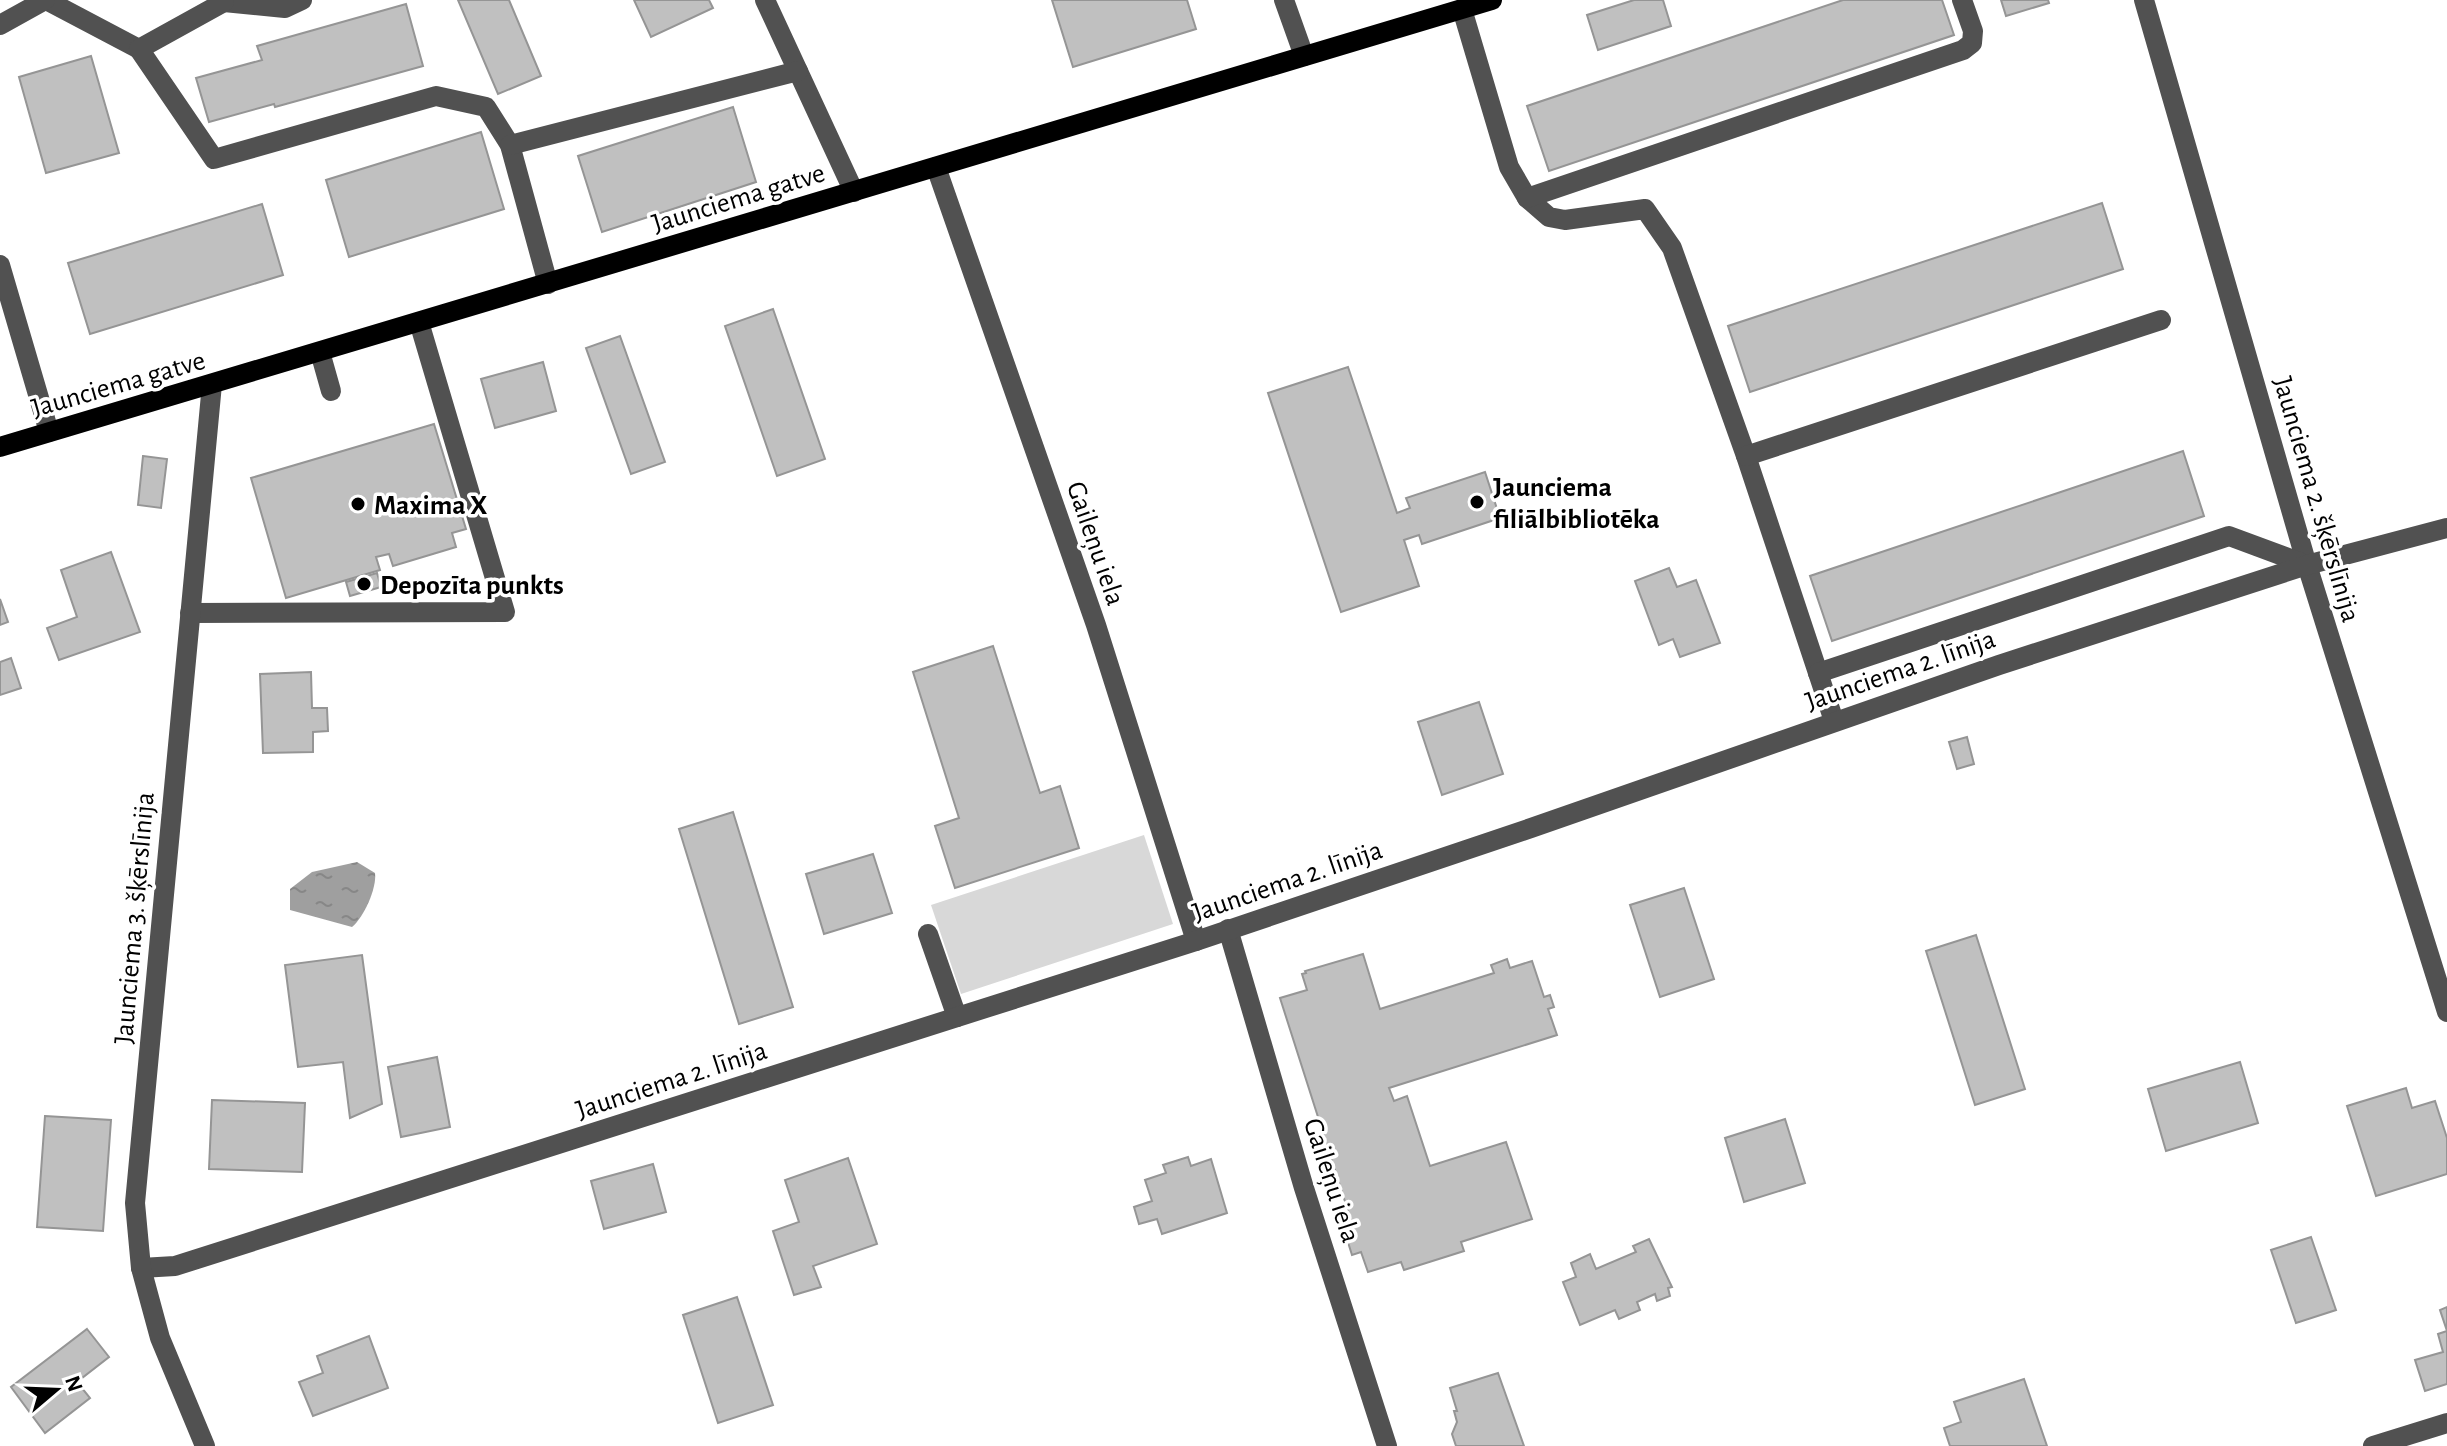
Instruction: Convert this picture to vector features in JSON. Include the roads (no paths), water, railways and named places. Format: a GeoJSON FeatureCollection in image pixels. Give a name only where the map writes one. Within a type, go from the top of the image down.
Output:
{"type":"FeatureCollection","features":[{"type":"Feature","properties":{"kind":"main road","name":"Jaunciema gatve"},"geometry":{"type":"LineString","coordinates":[[0,447],[1492,0]]}},
{"type":"Feature","properties":{"kind":"street"},"geometry":{"type":"LineString","coordinates":[[0,25],[46,0],[139,49],[214,159],[436,96],[486,107],[510,145],[548,284]]}},
{"type":"Feature","properties":{"kind":"street"},"geometry":{"type":"LineString","coordinates":[[139,49],[224,1],[285,8],[302,0]]}},
{"type":"Feature","properties":{"kind":"street"},"geometry":{"type":"LineString","coordinates":[[765,0],[854,192]]}},
{"type":"Feature","properties":{"kind":"street"},"geometry":{"type":"LineString","coordinates":[[1284,0],[1304,56]]}},
{"type":"Feature","properties":{"kind":"street"},"geometry":{"type":"LineString","coordinates":[[1527,198],[1963,50],[1972,43],[1973,31],[1962,0]]}},
{"type":"Feature","properties":{"kind":"street","name":"Jaunciema 2. šķērslīnija"},"geometry":{"type":"LineString","coordinates":[[2144,0],[2307,565],[2447,1012]]}},
{"type":"Feature","properties":{"kind":"street"},"geometry":{"type":"LineString","coordinates":[[1462,9],[1509,167],[1527,198],[1549,217],[1565,220],[1645,209],[1672,248],[1746,456],[1834,721]]}},
{"type":"Feature","properties":{"kind":"street"},"geometry":{"type":"LineString","coordinates":[[510,145],[798,71]]}},
{"type":"Feature","properties":{"kind":"street","name":"Gaileņu iela"},"geometry":{"type":"LineString","coordinates":[[936,167],[1096,625],[1196,941]]}},
{"type":"Feature","properties":{"kind":"street"},"geometry":{"type":"LineString","coordinates":[[0,265],[49,432]]}},
{"type":"Feature","properties":{"kind":"street"},"geometry":{"type":"LineString","coordinates":[[1746,456],[2161,320]]}},
{"type":"Feature","properties":{"kind":"street"},"geometry":{"type":"LineString","coordinates":[[190,613],[505,612],[419,322]]}},
{"type":"Feature","properties":{"kind":"street"},"geometry":{"type":"LineString","coordinates":[[320,352],[331,391]]}},
{"type":"Feature","properties":{"kind":"street","name":"Jaunciema 3. šķērslīnija"},"geometry":{"type":"LineString","coordinates":[[205,1446],[160,1338],[141,1268],[135,1203],[212,384]]}},
{"type":"Feature","properties":{"kind":"street","name":"Jaunciema 2. līnija"},"geometry":{"type":"LineString","coordinates":[[141,1268],[175,1266],[1196,941],[1834,721],[2307,565],[2447,528]]}},
{"type":"Feature","properties":{"kind":"street"},"geometry":{"type":"LineString","coordinates":[[1818,673],[2229,536],[2307,565]]}},
{"type":"Feature","properties":{"kind":"street","name":"Gaileņu iela"},"geometry":{"type":"LineString","coordinates":[[1228,929],[1304,1188],[1387,1446]]}},
{"type":"Feature","properties":{"kind":"street"},"geometry":{"type":"LineString","coordinates":[[928,934],[957,1017]]}},
{"type":"Feature","properties":{"kind":"street"},"geometry":{"type":"LineString","coordinates":[[2373,1446],[2447,1423]]}},
{"type":"Feature","properties":{"kind":"water"},"geometry":{"type":"Polygon","coordinates":[[[357,862],[375,873],[375,879],[369,902],[352,927],[290,910],[290,889],[312,872],[357,862]]]}},
{"type":"Feature","properties":{"kind":"place","name":"Jaunciema filiālbibliotēka"},"geometry":{"type":"Point","coordinates":[1477,502]}},
{"type":"Feature","properties":{"kind":"place","name":"Maxima X"},"geometry":{"type":"Point","coordinates":[358,504]}},
{"type":"Feature","properties":{"kind":"place","name":"Depozīta punkts"},"geometry":{"type":"Point","coordinates":[364,584]}}]}
